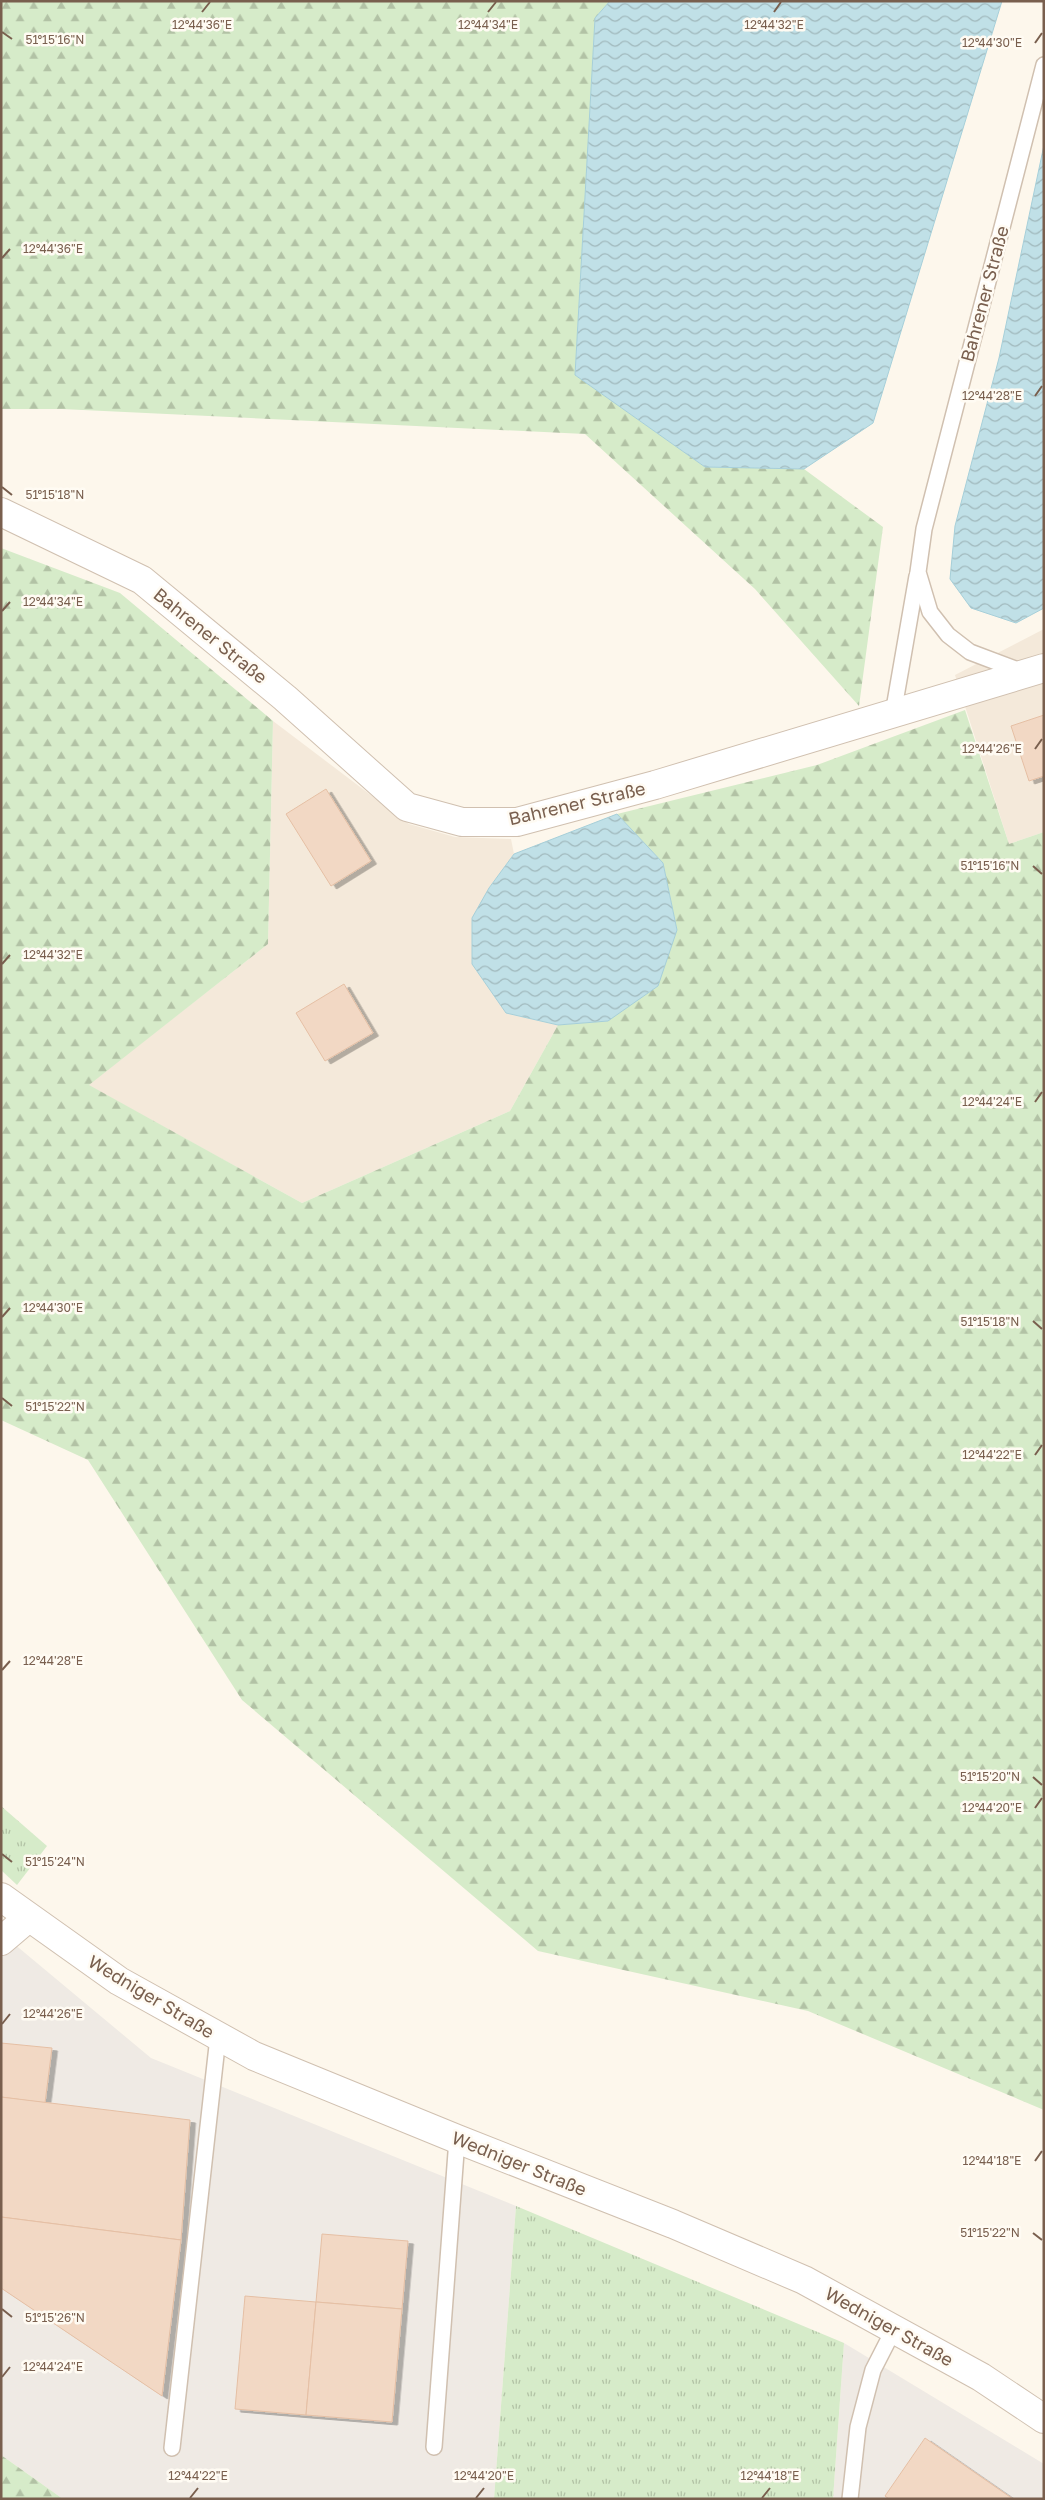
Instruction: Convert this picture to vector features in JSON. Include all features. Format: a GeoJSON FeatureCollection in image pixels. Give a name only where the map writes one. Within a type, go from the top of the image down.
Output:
{"type":"FeatureCollection","features":[{"type":"Feature","properties":{"kind":"street","name":"Bahrener Straße"},"geometry":{"type":"LineString","coordinates":[[1,512],[142,580],[285,698],[407,807],[462,822],[517,822],[655,785],[1036,671]]}},
{"type":"Feature","properties":{"kind":"street","name":"Wedniger Straße"},"geometry":{"type":"LineString","coordinates":[[1,1897],[119,1981],[254,2056],[673,2224],[796,2277],[981,2376],[1044,2419]]}},
{"type":"Feature","properties":{"kind":"street"},"geometry":{"type":"LineString","coordinates":[[1,1941],[28,1918]]}},
{"type":"Feature","properties":{"kind":"lane","name":"Bahrener Straße"},"geometry":{"type":"LineString","coordinates":[[1036,671],[970,652],[948,635],[930,612],[918,572],[924,529],[1044,65]]}},
{"type":"Feature","properties":{"kind":"lane"},"geometry":{"type":"LineString","coordinates":[[893,714],[918,572]]}},
{"type":"Feature","properties":{"kind":"lane"},"geometry":{"type":"LineString","coordinates":[[172,2448],[218,2037]]}},
{"type":"Feature","properties":{"kind":"lane"},"geometry":{"type":"LineString","coordinates":[[434,2447],[457,2139]]}},
{"type":"Feature","properties":{"kind":"lane"},"geometry":{"type":"LineString","coordinates":[[850,2499],[858,2427],[873,2370],[894,2329]]}},
{"type":"Feature","properties":{"kind":"shaded area"},"geometry":{"type":"Polygon","coordinates":[[[1044,629],[1044,832],[1009,844],[955,675],[1044,629]]]}},
{"type":"Feature","properties":{"kind":"shaded area"},"geometry":{"type":"Polygon","coordinates":[[[273,721],[409,824],[455,837],[511,839],[514,854],[489,888],[506,1013],[558,1025],[510,1111],[302,1203],[88,1085],[268,944],[273,721]]]}},
{"type":"Feature","properties":{"kind":"shaded area"},"geometry":{"type":"Polygon","coordinates":[[[1,1933],[151,2058],[516,2206],[494,2499],[63,2499],[1,2455],[1,1933]]]}},
{"type":"Feature","properties":{"kind":"shaded area"},"geometry":{"type":"Polygon","coordinates":[[[844,2343],[1044,2464],[1044,2499],[833,2499],[844,2343]]]}},
{"type":"Feature","properties":{"kind":"green space"},"geometry":{"type":"Polygon","coordinates":[[[1,1],[610,1],[595,18],[575,375],[705,467],[804,469],[883,527],[859,706],[755,589],[585,434],[62,409],[1,409],[1,1]]]}},
{"type":"Feature","properties":{"kind":"green space"},"geometry":{"type":"Polygon","coordinates":[[[1,548],[120,593],[273,721],[268,944],[89,1085],[302,1203],[510,1111],[558,1025],[608,1021],[677,930],[663,863],[617,814],[817,765],[965,710],[1009,844],[1044,832],[1044,2110],[808,2011],[538,1951],[242,1700],[88,1460],[1,1420],[1,548]]]}},
{"type":"Feature","properties":{"kind":"green space"},"geometry":{"type":"Polygon","coordinates":[[[1,1806],[47,1846],[17,1885],[1,1870],[1,1806]]]}},
{"type":"Feature","properties":{"kind":"green space"},"geometry":{"type":"Polygon","coordinates":[[[516,2206],[844,2343],[833,2499],[494,2499],[516,2206]]]}},
{"type":"Feature","properties":{"kind":"green space"},"geometry":{"type":"Polygon","coordinates":[[[1,2455],[63,2499],[1,2499],[1,2455]]]}},
{"type":"Feature","properties":{"kind":"water"},"geometry":{"type":"Polygon","coordinates":[[[610,1],[1002,1],[873,423],[804,469],[705,467],[575,375],[595,18],[610,1]]]}},
{"type":"Feature","properties":{"kind":"water"},"geometry":{"type":"Polygon","coordinates":[[[1044,145],[1044,608],[1016,623],[971,608],[950,579],[955,526],[999,358],[1044,145]]]}},
{"type":"Feature","properties":{"kind":"water"},"geometry":{"type":"Polygon","coordinates":[[[617,814],[663,863],[677,930],[658,986],[608,1021],[558,1025],[506,1013],[472,964],[472,918],[489,888],[514,854],[617,814]]]}},
{"type":"Feature","properties":{"kind":"building"},"geometry":{"type":"Polygon","coordinates":[[[1044,715],[1044,776],[1029,781],[1011,726],[1044,715]]]}},
{"type":"Feature","properties":{"kind":"building"},"geometry":{"type":"Polygon","coordinates":[[[326,789],[371,861],[331,886],[286,814],[326,789]]]}},
{"type":"Feature","properties":{"kind":"building"},"geometry":{"type":"Polygon","coordinates":[[[344,984],[373,1033],[325,1061],[296,1013],[344,984]]]}},
{"type":"Feature","properties":{"kind":"building"},"geometry":{"type":"Polygon","coordinates":[[[1,2043],[52,2048],[45,2103],[1,2097],[1,2043]]]}},
{"type":"Feature","properties":{"kind":"building"},"geometry":{"type":"Polygon","coordinates":[[[1,2097],[190,2120],[181,2240],[1,2217],[1,2097]]]}},
{"type":"Feature","properties":{"kind":"building"},"geometry":{"type":"Polygon","coordinates":[[[1,2217],[181,2240],[162,2396],[1,2288],[1,2217]]]}},
{"type":"Feature","properties":{"kind":"building"},"geometry":{"type":"Polygon","coordinates":[[[322,2234],[408,2241],[402,2309],[316,2302],[322,2234]]]}},
{"type":"Feature","properties":{"kind":"building"},"geometry":{"type":"Polygon","coordinates":[[[245,2296],[316,2302],[306,2415],[235,2409],[245,2296]]]}},
{"type":"Feature","properties":{"kind":"building"},"geometry":{"type":"Polygon","coordinates":[[[316,2302],[402,2309],[392,2422],[306,2415],[316,2302]]]}},
{"type":"Feature","properties":{"kind":"building"},"geometry":{"type":"Polygon","coordinates":[[[925,2438],[1013,2499],[889,2499],[885,2496],[925,2438]]]}}]}
